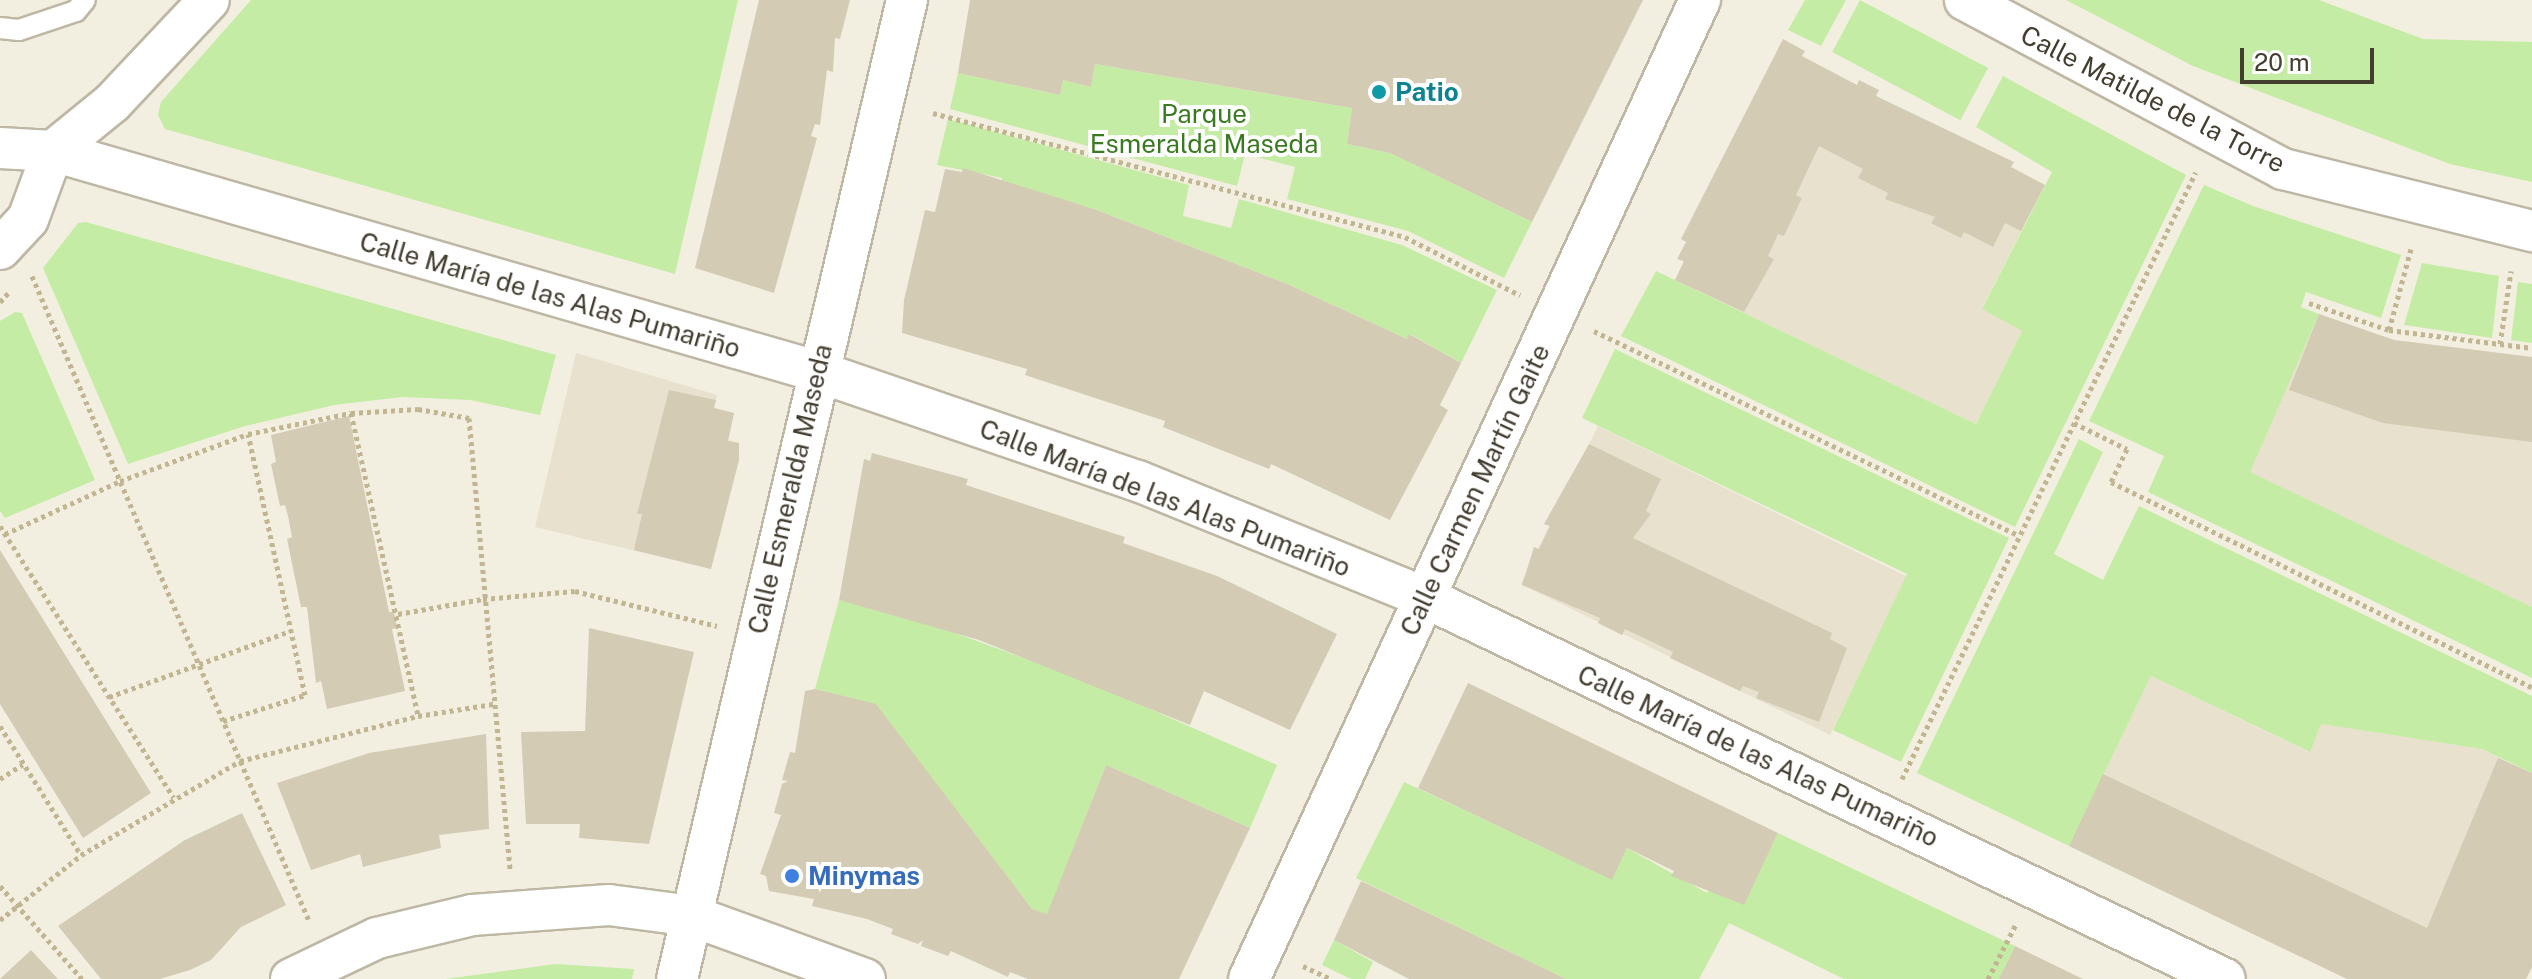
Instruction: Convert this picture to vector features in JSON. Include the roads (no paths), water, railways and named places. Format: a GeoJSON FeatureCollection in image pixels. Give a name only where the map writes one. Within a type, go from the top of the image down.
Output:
{"type":"FeatureCollection","features":[{"type":"Feature","properties":{"kind":"street"},"geometry":{"type":"LineString","coordinates":[[14,258],[53,151],[112,103],[209,0]]}},
{"type":"Feature","properties":{"kind":"street","name":"Calle Esmeralda Maseda"},"geometry":{"type":"LineString","coordinates":[[677,979],[816,371],[907,0]]}},
{"type":"Feature","properties":{"kind":"street","name":"Calle Carmen Martín Gaite"},"geometry":{"type":"LineString","coordinates":[[1249,979],[1700,0]]}},
{"type":"Feature","properties":{"kind":"street","name":"Calle Matilde de la Torre"},"geometry":{"type":"LineString","coordinates":[[1965,0],[2283,169],[2532,231]]}},
{"type":"Feature","properties":{"kind":"street","name":"Calle María de las Alas Pumariño"},"geometry":{"type":"LineString","coordinates":[[0,148],[53,151],[816,371],[1138,481],[1424,597],[2225,979]]}},
{"type":"Feature","properties":{"kind":"street"},"geometry":{"type":"LineString","coordinates":[[291,979],[377,938],[472,915],[609,905],[692,916],[865,979]]}},
{"type":"Feature","properties":{"kind":"lane"},"geometry":{"type":"LineString","coordinates":[[0,28],[19,30],[48,21],[76,11],[85,0]]}},
{"type":"Feature","properties":{"kind":"place","name":"Patio"},"geometry":{"type":"Point","coordinates":[1379,92]}},
{"type":"Feature","properties":{"kind":"place","name":"Minymas"},"geometry":{"type":"Point","coordinates":[792,876]}},
{"type":"Feature","properties":{"kind":"park label","name":"Parque Esmeralda Maseda"},"geometry":{"type":"Point","coordinates":[1204,129]}}]}
